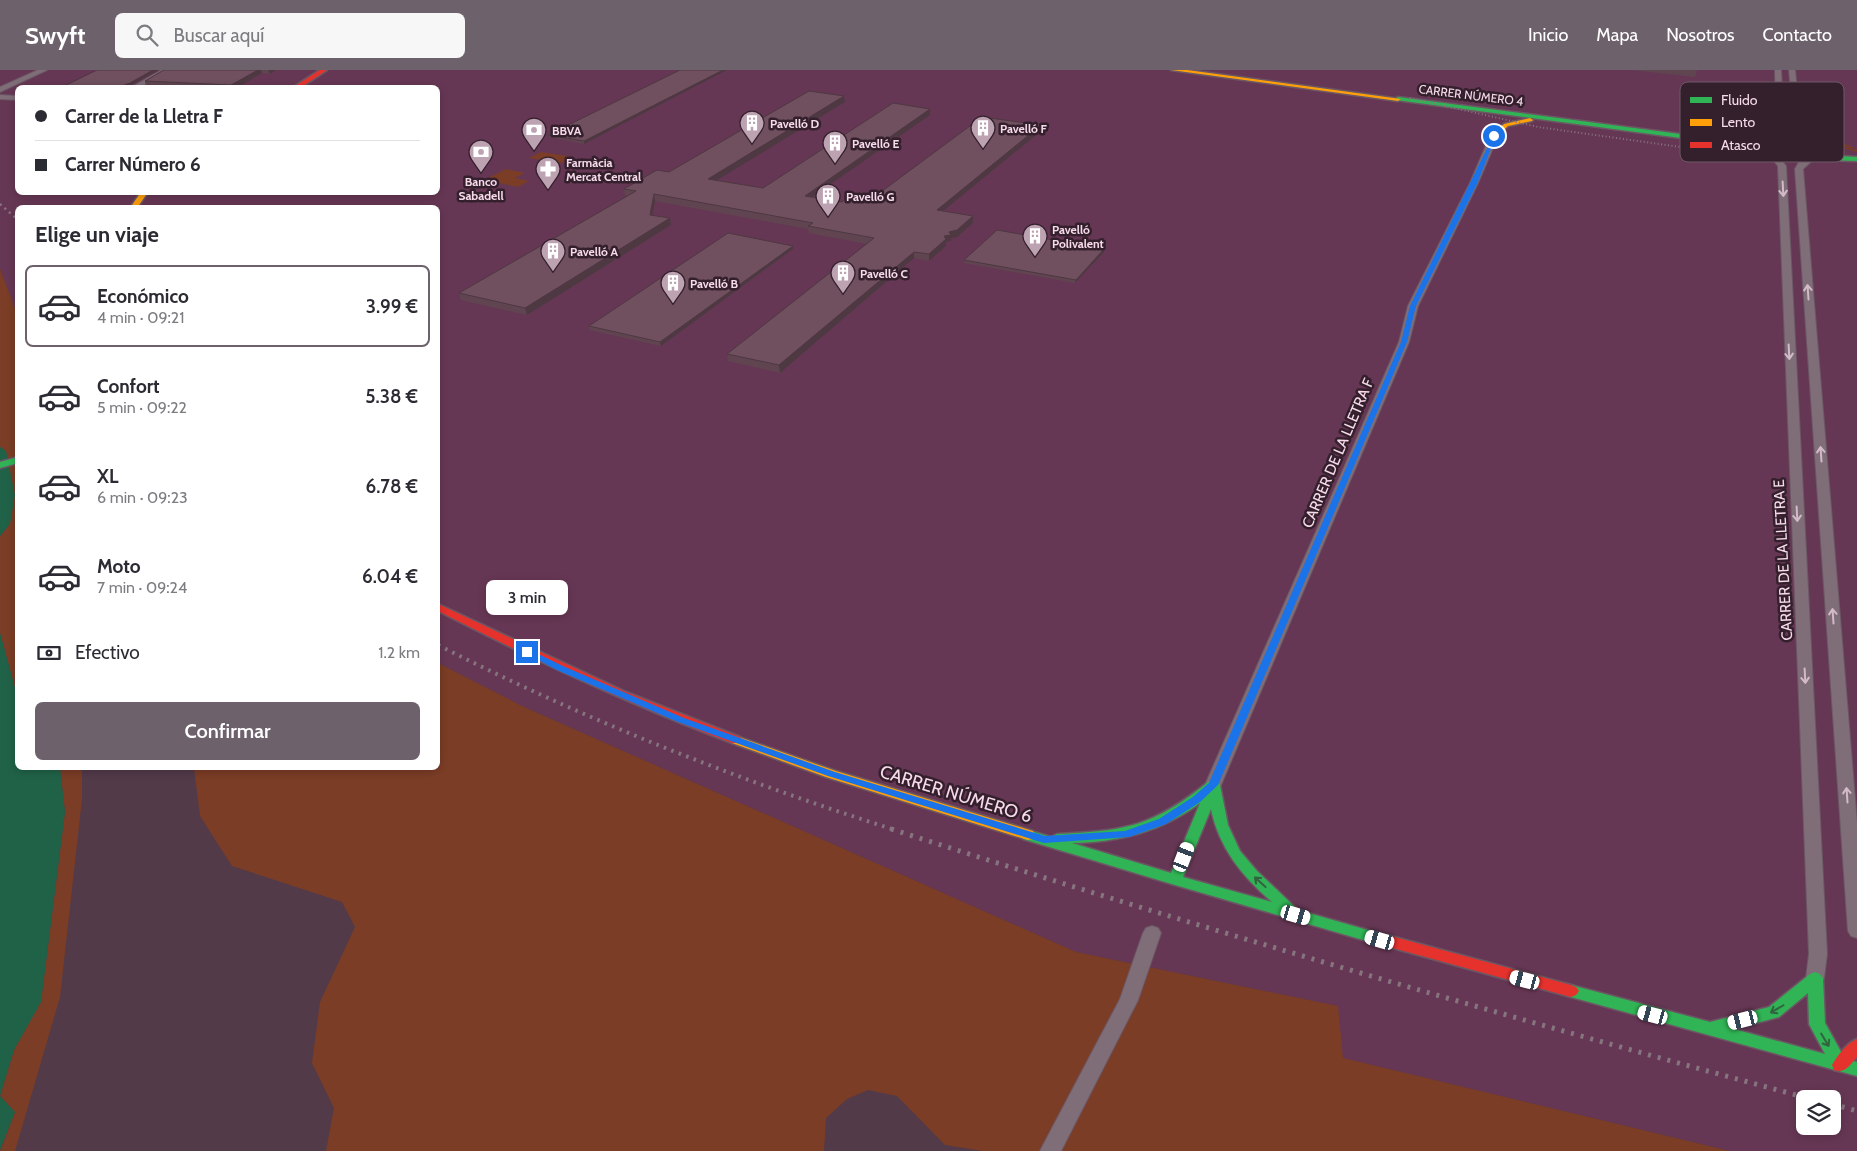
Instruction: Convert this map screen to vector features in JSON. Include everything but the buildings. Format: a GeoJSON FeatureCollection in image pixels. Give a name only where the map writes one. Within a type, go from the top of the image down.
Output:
{"type":"FeatureCollection","features":[{"type":"Feature","properties":{"kind":"street"},"geometry":{"type":"LineString","coordinates":[[0,90],[44,70]]}},
{"type":"Feature","properties":{"kind":"street"},"geometry":{"type":"LineString","coordinates":[[139,85],[167,70]]}},
{"type":"Feature","properties":{"kind":"street"},"geometry":{"type":"LineString","coordinates":[[300,85],[324,70]]}},
{"type":"Feature","properties":{"kind":"street","name":"CARRER NÚMERO 4"},"geometry":{"type":"LineString","coordinates":[[1174,70],[1454,106],[1505,115]]}},
{"type":"Feature","properties":{"kind":"street","name":"CARRER NÚMERO 4"},"geometry":{"type":"LineString","coordinates":[[1216,70],[1680,130]]}},
{"type":"Feature","properties":{"kind":"street"},"geometry":{"type":"LineString","coordinates":[[0,97],[15,98]]}},
{"type":"Feature","properties":{"kind":"street"},"geometry":{"type":"LineString","coordinates":[[1480,104],[1505,115],[1530,120],[1560,120],[1680,136]]}},
{"type":"Feature","properties":{"kind":"street"},"geometry":{"type":"LineString","coordinates":[[1454,106],[1477,114],[1492,122]]}},
{"type":"Feature","properties":{"kind":"street"},"geometry":{"type":"LineString","coordinates":[[1494,136],[1492,122],[1494,116],[1526,110]]}},
{"type":"Feature","properties":{"kind":"street"},"geometry":{"type":"LineString","coordinates":[[1494,136],[1505,115]]}},
{"type":"Feature","properties":{"kind":"street","name":"CARRER DE LA LLETRA F"},"geometry":{"type":"LineString","coordinates":[[1213,785],[1404,342],[1413,306],[1474,184],[1494,136]]}},
{"type":"Feature","properties":{"kind":"street"},"geometry":{"type":"LineString","coordinates":[[1844,152],[1857,152]]}},
{"type":"Feature","properties":{"kind":"street"},"geometry":{"type":"LineString","coordinates":[[1844,157],[1857,159]]}},
{"type":"Feature","properties":{"kind":"street","name":"CARRER DE LA LLETRA E"},"geometry":{"type":"LineString","coordinates":[[1780,162],[1782,166],[1818,945],[1815,978]]}},
{"type":"Feature","properties":{"kind":"street"},"geometry":{"type":"LineString","coordinates":[[1804,162],[1799,169],[1857,931]]}},
{"type":"Feature","properties":{"kind":"street"},"geometry":{"type":"LineString","coordinates":[[0,465],[15,461]]}},
{"type":"Feature","properties":{"kind":"street","name":"CARRER NÚMERO 6"},"geometry":{"type":"LineString","coordinates":[[440,608],[560,668],[681,720],[832,774],[1175,880],[1296,915],[1706,1030],[1857,1069]]}},
{"type":"Feature","properties":{"kind":"street"},"geometry":{"type":"LineString","coordinates":[[1044,840],[1126,834],[1147,828],[1163,821],[1197,800],[1213,785]]}},
{"type":"Feature","properties":{"kind":"street"},"geometry":{"type":"LineString","coordinates":[[1175,880],[1213,785]]}},
{"type":"Feature","properties":{"kind":"street"},"geometry":{"type":"LineString","coordinates":[[1213,785],[1222,829],[1229,846],[1244,868],[1296,915]]}},
{"type":"Feature","properties":{"kind":"street"},"geometry":{"type":"LineString","coordinates":[[1050,1151],[1129,1000],[1152,933]]}},
{"type":"Feature","properties":{"kind":"street"},"geometry":{"type":"LineString","coordinates":[[1706,1030],[1774,1012],[1815,978]]}},
{"type":"Feature","properties":{"kind":"street"},"geometry":{"type":"LineString","coordinates":[[1815,978],[1817,1024],[1840,1065],[1857,1046]]}},
{"type":"Feature","properties":{"kind":"shaded area"},"geometry":{"type":"Polygon","coordinates":[[[0,70],[1857,70],[1857,1151],[1730,1151],[1342,1058],[1337,1006],[1076,952],[522,706],[440,664],[440,205],[15,205],[15,310],[0,269],[0,70]]]}},
{"type":"Feature","properties":{"kind":"shaded area"},"geometry":{"type":"Polygon","coordinates":[[[1844,144],[1857,149],[1844,147],[1844,144]]]}},
{"type":"Feature","properties":{"kind":"shaded area"},"geometry":{"type":"Polygon","coordinates":[[[1844,147],[1857,150],[1857,152],[1844,149],[1844,147]]]}},
{"type":"Feature","properties":{"kind":"shaded area"},"geometry":{"type":"Polygon","coordinates":[[[541,152],[573,157],[561,163],[529,158],[541,152]]]}},
{"type":"Feature","properties":{"kind":"shaded area"},"geometry":{"type":"Polygon","coordinates":[[[506,169],[525,173],[515,178],[529,181],[518,187],[484,180],[506,169]]]}},
{"type":"Feature","properties":{"kind":"shaded area"},"geometry":{"type":"Polygon","coordinates":[[[0,269],[15,308],[15,688],[0,633],[0,536],[10,524],[6,451],[0,447],[0,269]]]}},
{"type":"Feature","properties":{"kind":"shaded area"},"geometry":{"type":"Polygon","coordinates":[[[0,447],[6,451],[15,495],[10,524],[0,536],[0,447]]]}},
{"type":"Feature","properties":{"kind":"shaded area"},"geometry":{"type":"Polygon","coordinates":[[[0,633],[15,688],[15,770],[60,770],[65,812],[41,1002],[14,1050],[0,1096],[0,633]]]}},
{"type":"Feature","properties":{"kind":"shaded area"},"geometry":{"type":"Polygon","coordinates":[[[440,664],[522,706],[1076,952],[1338,1006],[1343,1058],[1730,1151],[983,1151],[945,1145],[897,1096],[868,1090],[847,1099],[826,1118],[824,1151],[326,1151],[334,1108],[312,1063],[320,1002],[355,927],[342,902],[232,866],[200,816],[194,770],[440,770],[440,664]]]}},
{"type":"Feature","properties":{"kind":"shaded area"},"geometry":{"type":"Polygon","coordinates":[[[60,770],[82,770],[82,799],[60,997],[15,1151],[0,1151],[15,1112],[0,1096],[14,1050],[41,1001],[65,812],[60,770]]]}},
{"type":"Feature","properties":{"kind":"shaded area"},"geometry":{"type":"Polygon","coordinates":[[[0,1096],[15,1112],[0,1150],[0,1096]]]}},
{"type":"Feature","properties":{"kind":"railway"},"geometry":{"type":"LineString","coordinates":[[1410,98],[1538,127],[1680,147]]}},
{"type":"Feature","properties":{"kind":"railway"},"geometry":{"type":"LineString","coordinates":[[0,204],[15,217]]}},
{"type":"Feature","properties":{"kind":"railway"},"geometry":{"type":"LineString","coordinates":[[440,646],[549,699],[663,747],[778,791],[895,830]]}},
{"type":"Feature","properties":{"kind":"railway"},"geometry":{"type":"LineString","coordinates":[[891,829],[1349,970],[1796,1095]]}},
{"type":"Feature","properties":{"kind":"railway"},"geometry":{"type":"LineString","coordinates":[[1841,1107],[1857,1111]]}},
{"type":"Feature","properties":{"kind":"traffic: fast"},"geometry":{"type":"LineString","coordinates":[[1398,99],[1680,136]]}},
{"type":"Feature","properties":{"kind":"traffic: fast"},"geometry":{"type":"LineString","coordinates":[[1844,158],[1857,159]]}},
{"type":"Feature","properties":{"kind":"traffic: fast"},"geometry":{"type":"LineString","coordinates":[[0,465],[15,461]]}},
{"type":"Feature","properties":{"kind":"traffic: fast"},"geometry":{"type":"LineString","coordinates":[[1213,785],[1221,825],[1235,854],[1252,875],[1292,912]]}},
{"type":"Feature","properties":{"kind":"traffic: fast"},"geometry":{"type":"LineString","coordinates":[[1057,839],[1123,834],[1141,829],[1158,823],[1175,813],[1213,785]]}},
{"type":"Feature","properties":{"kind":"traffic: fast"},"geometry":{"type":"LineString","coordinates":[[1175,880],[1212,789]]}},
{"type":"Feature","properties":{"kind":"traffic: fast"},"geometry":{"type":"LineString","coordinates":[[1028,835],[1175,880],[1387,941]]}},
{"type":"Feature","properties":{"kind":"traffic: fast"},"geometry":{"type":"LineString","coordinates":[[1815,978],[1817,1024],[1840,1065]]}},
{"type":"Feature","properties":{"kind":"traffic: fast"},"geometry":{"type":"LineString","coordinates":[[1709,1029],[1774,1012],[1815,978]]}},
{"type":"Feature","properties":{"kind":"traffic: fast"},"geometry":{"type":"LineString","coordinates":[[1571,991],[1857,1069]]}},
{"type":"Feature","properties":{"kind":"traffic: slow"},"geometry":{"type":"LineString","coordinates":[[1174,70],[1398,99]]}},
{"type":"Feature","properties":{"kind":"traffic: slow"},"geometry":{"type":"LineString","coordinates":[[1494,136],[1506,125],[1530,120]]}},
{"type":"Feature","properties":{"kind":"traffic: slow"},"geometry":{"type":"LineString","coordinates":[[135,205],[143,195]]}},
{"type":"Feature","properties":{"kind":"traffic: slow"},"geometry":{"type":"LineString","coordinates":[[736,740],[831,774],[1028,835]]}},
{"type":"Feature","properties":{"kind":"traffic: jam"},"geometry":{"type":"LineString","coordinates":[[300,85],[324,70]]}},
{"type":"Feature","properties":{"kind":"traffic: jam"},"geometry":{"type":"LineString","coordinates":[[440,608],[585,678],[736,740]]}},
{"type":"Feature","properties":{"kind":"traffic: jam"},"geometry":{"type":"LineString","coordinates":[[1387,941],[1571,991]]}},
{"type":"Feature","properties":{"kind":"traffic: jam"},"geometry":{"type":"LineString","coordinates":[[1840,1065],[1857,1046]]}},
{"type":"Feature","properties":{"kind":"place","name":"Pavelló D"},"geometry":{"type":"Point","coordinates":[752,144]}},
{"type":"Feature","properties":{"kind":"place","name":"Pavelló F"},"geometry":{"type":"Point","coordinates":[983,149]}},
{"type":"Feature","properties":{"kind":"place","name":"BBVA"},"geometry":{"type":"Point","coordinates":[534,151]}},
{"type":"Feature","properties":{"kind":"place","name":"Pavelló E"},"geometry":{"type":"Point","coordinates":[835,164]}},
{"type":"Feature","properties":{"kind":"place","name":"Banco Sabadell"},"geometry":{"type":"Point","coordinates":[481,173]}},
{"type":"Feature","properties":{"kind":"place","name":"Farmàcia Mercat Central"},"geometry":{"type":"Point","coordinates":[548,190]}},
{"type":"Feature","properties":{"kind":"place","name":"Pavelló G"},"geometry":{"type":"Point","coordinates":[828,217]}},
{"type":"Feature","properties":{"kind":"place","name":"Pavelló Polivalent"},"geometry":{"type":"Point","coordinates":[1035,257]}},
{"type":"Feature","properties":{"kind":"place","name":"Pavelló A"},"geometry":{"type":"Point","coordinates":[553,272]}},
{"type":"Feature","properties":{"kind":"place","name":"Pavelló C"},"geometry":{"type":"Point","coordinates":[843,294]}},
{"type":"Feature","properties":{"kind":"place","name":"Pavelló B"},"geometry":{"type":"Point","coordinates":[673,304]}},
{"type":"Feature","properties":{"kind":"route"},"geometry":{"type":"LineString","coordinates":[[527,652],[681,720],[832,774],[1044,840],[1126,834],[1163,821],[1197,800],[1213,785],[1404,342],[1413,306],[1474,184],[1494,136]]}}]}
